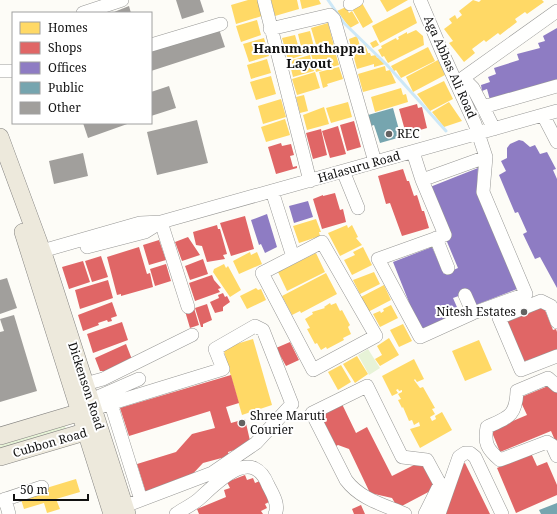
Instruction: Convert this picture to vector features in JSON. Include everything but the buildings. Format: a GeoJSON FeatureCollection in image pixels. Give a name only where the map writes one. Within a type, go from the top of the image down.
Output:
{"type":"FeatureCollection","features":[{"type":"Feature","properties":{"kind":"main road","name":"Dickenson Road"},"geometry":{"type":"LineString","coordinates":[[0,137],[38,257],[88,401],[93,430],[121,511]]}},
{"type":"Feature","properties":{"kind":"main road","name":"Dickenson Road"},"geometry":{"type":"LineString","coordinates":[[0,168],[38,257],[88,401]]}},
{"type":"Feature","properties":{"kind":"main road","name":"Cubbon Road"},"geometry":{"type":"LineString","coordinates":[[0,436],[88,401]]}},
{"type":"Feature","properties":{"kind":"main road","name":"Cubbon Road"},"geometry":{"type":"LineString","coordinates":[[0,457],[93,430]]}},
{"type":"Feature","properties":{"kind":"street"},"geometry":{"type":"LineString","coordinates":[[86,12],[122,0]]}},
{"type":"Feature","properties":{"kind":"street"},"geometry":{"type":"LineString","coordinates":[[264,0],[270,29],[310,181]]}},
{"type":"Feature","properties":{"kind":"street","name":"Aga Abbas Ali Road"},"geometry":{"type":"LineString","coordinates":[[424,4],[459,81],[486,158]]}},
{"type":"Feature","properties":{"kind":"street"},"geometry":{"type":"LineString","coordinates":[[494,129],[472,88],[459,81],[557,11]]}},
{"type":"Feature","properties":{"kind":"street"},"geometry":{"type":"LineString","coordinates":[[270,29],[330,14],[334,19],[375,162]]}},
{"type":"Feature","properties":{"kind":"street"},"geometry":{"type":"LineString","coordinates":[[152,46],[221,24]]}},
{"type":"Feature","properties":{"kind":"street"},"geometry":{"type":"LineString","coordinates":[[0,71],[12,71]]}},
{"type":"Feature","properties":{"kind":"street"},"geometry":{"type":"LineString","coordinates":[[483,107],[557,86]]}},
{"type":"Feature","properties":{"kind":"street","name":"Halasuru Road"},"geometry":{"type":"LineString","coordinates":[[38,257],[145,232],[161,222],[478,134],[557,110]]}},
{"type":"Feature","properties":{"kind":"street"},"geometry":{"type":"LineString","coordinates":[[543,114],[557,142]]}},
{"type":"Feature","properties":{"kind":"street"},"geometry":{"type":"LineString","coordinates":[[413,152],[422,180],[445,235],[378,259],[420,337],[473,313],[526,294],[483,192],[486,158],[422,180]]}},
{"type":"Feature","properties":{"kind":"street"},"geometry":{"type":"LineString","coordinates":[[343,171],[358,208]]}},
{"type":"Feature","properties":{"kind":"street"},"geometry":{"type":"LineString","coordinates":[[272,191],[293,257]]}},
{"type":"Feature","properties":{"kind":"street"},"geometry":{"type":"LineString","coordinates":[[161,222],[188,307]]}},
{"type":"Feature","properties":{"kind":"street"},"geometry":{"type":"LineString","coordinates":[[436,238],[448,268]]}},
{"type":"Feature","properties":{"kind":"street"},"geometry":{"type":"LineString","coordinates":[[322,242],[376,336],[313,370],[262,273],[293,257],[322,242]]}},
{"type":"Feature","properties":{"kind":"street"},"geometry":{"type":"LineString","coordinates":[[465,295],[473,313]]}},
{"type":"Feature","properties":{"kind":"street"},"geometry":{"type":"LineString","coordinates":[[555,360],[521,370],[499,318],[541,301],[551,306],[557,322]]}},
{"type":"Feature","properties":{"kind":"street"},"geometry":{"type":"LineString","coordinates":[[88,401],[110,404],[223,369],[215,349],[255,326],[263,330],[292,404],[256,443],[212,473],[141,500],[121,511]]}},
{"type":"Feature","properties":{"kind":"street"},"geometry":{"type":"LineString","coordinates":[[88,401],[103,379],[192,335]]}},
{"type":"Feature","properties":{"kind":"street"},"geometry":{"type":"LineString","coordinates":[[557,386],[548,378],[517,391],[516,406],[507,418],[487,427],[485,440],[491,452],[500,460],[547,442],[552,445],[557,456]]}},
{"type":"Feature","properties":{"kind":"street"},"geometry":{"type":"LineString","coordinates":[[88,401],[139,380]]}},
{"type":"Feature","properties":{"kind":"street"},"geometry":{"type":"LineString","coordinates":[[405,514],[360,495],[352,489],[312,413],[367,386],[402,457],[427,460],[440,484],[425,514]]}},
{"type":"Feature","properties":{"kind":"street"},"geometry":{"type":"LineString","coordinates":[[110,404],[141,500]]}},
{"type":"Feature","properties":{"kind":"street"},"geometry":{"type":"LineString","coordinates":[[439,514],[459,457],[465,453],[470,453],[475,457],[502,514]]}},
{"type":"Feature","properties":{"kind":"street"},"geometry":{"type":"LineString","coordinates":[[176,514],[198,500],[219,480],[237,470],[248,467],[257,468],[265,476],[276,503],[275,514]]}},
{"type":"Feature","properties":{"kind":"street"},"geometry":{"type":"LineString","coordinates":[[9,514],[2,500],[42,487]]}},
{"type":"Feature","properties":{"kind":"green space"},"geometry":{"type":"Polygon","coordinates":[[[368,349],[380,368],[369,375],[358,355],[368,349]]]}},
{"type":"Feature","properties":{"kind":"green space"},"geometry":{"type":"Polygon","coordinates":[[[65,425],[66,429],[0,448],[0,444],[65,425]]]}},
{"type":"Feature","properties":{"kind":"waterway"},"geometry":{"type":"LineString","coordinates":[[328,0],[344,23],[387,65],[446,131]]}},
{"type":"Feature","properties":{"kind":"place","name":"REC"},"geometry":{"type":"Point","coordinates":[389,134]}},
{"type":"Feature","properties":{"kind":"place","name":"Nitesh Estates"},"geometry":{"type":"Point","coordinates":[524,312]}},
{"type":"Feature","properties":{"kind":"place","name":"Shree Maruti Courier"},"geometry":{"type":"Point","coordinates":[242,423]}},
{"type":"Feature","properties":{"kind":"district","name":"Hanumanthappa Layout"},"geometry":{"type":"Point","coordinates":[309,56]}}]}
